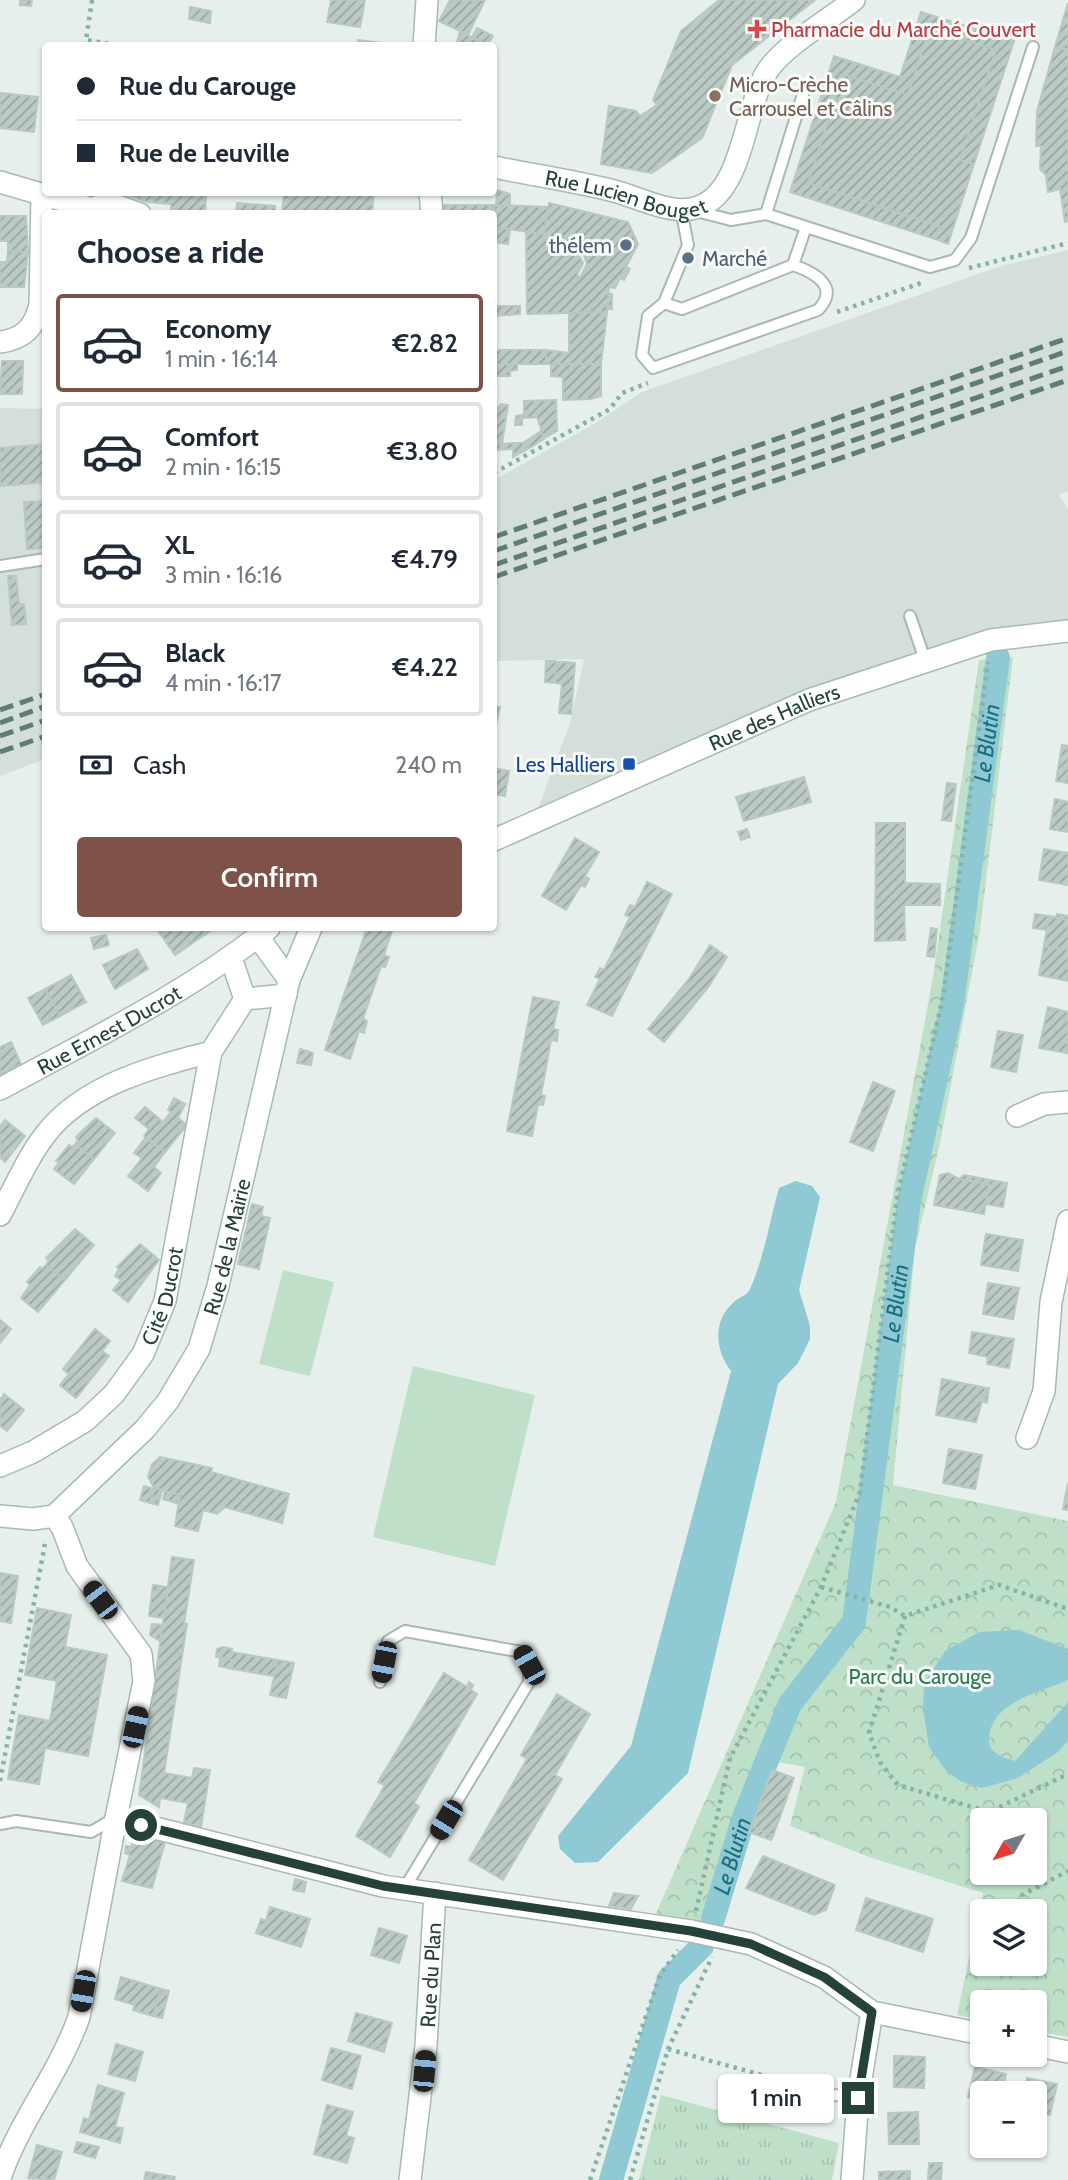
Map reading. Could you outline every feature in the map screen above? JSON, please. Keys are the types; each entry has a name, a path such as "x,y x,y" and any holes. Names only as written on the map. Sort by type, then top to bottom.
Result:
{"street":[{"path":"424,42 427,0"},
{"name":"Rue Lucien Bouget","path":"497,168 686,209 704,205 718,192 734,168 761,82 768,69 854,0"},
{"path":"0,182 42,195 40,304 37,318 30,330 14,340 0,342"},
{"path":"46,196 93,209 107,202 129,210"},
{"name":"Rue des Halliers","path":"497,838 809,700 991,640 1068,631"},
{"name":"Rue de la Mairie","path":"54,1516 145,1429 168,1401 199,1349 218,1286 287,988 310,931"},
{"path":"302,950 318,931"},
{"path":"223,963 245,999 287,988 263,932"},
{"name":"Rue Ernest Ducrot","path":"0,1089 153,1006 223,963 263,932"},
{"name":"Cité Ducrot","path":"0,1466 33,1452 85,1421 114,1394 143,1354 165,1301 211,1052 245,999"},
{"path":"0,1215 44,1135 75,1106 132,1076 211,1052"},
{"path":"1017,1116 1044,1104 1068,1102"},
{"path":"1027,1438 1044,1391 1051,1302 1068,1221"},
{"path":"0,1516 33,1519 54,1516 62,1527 77,1566 137,1647 144,1663 144,1681 79,2017 70,2041 8,2154 0,2178"},
{"path":"116,1818 338,1876 404,1889 691,1931 751,1944 824,1977 872,2012 970,2032"},
{"name":"Rue du Plan","path":"410,2180 422,2096 435,1893"},
{"path":"852,2180 858,2098 872,2012"},
{"path":"1047,2048 1068,2052"}],"lane":[{"path":"664,303 682,309 793,265 807,270 828,292 828,299 818,310 653,368 642,355 648,316 664,303 688,245 686,209 731,220 766,214 930,267 955,260 971,238 1033,47"},
{"path":"766,214 804,91"},
{"path":"793,265 806,227"},
{"path":"0,566 42,560"},
{"path":"910,616 925,660"},
{"path":"380,1682 388,1641 405,1631 522,1652 529,1665 529,1682 404,1889"},
{"path":"0,1824 16,1821 91,1832 116,1818"},
{"path":"833,2095 858,2098"}],"path":[{"path":"92,0 86,40 98,42"},
{"path":"590,2180 660,1975 691,1931 730,1758 821,1587 860,1492 897,1197 943,997 991,640"},
{"path":"0,1781 44,1548"},
{"path":"821,1587 875,1603 905,1616 999,1585 1068,1609"},
{"path":"905,1616 869,1732 880,1762 898,1785 989,1812 1068,1774"},
{"path":"1020,1899 1022,1895 1068,1871"},
{"path":"630,2180 668,2049 721,1937"},
{"path":"668,2049 833,2095"}],"shaded area":[{"path":"1068,250 1068,491 1059,495 1068,510 1068,625 939,646 800,691 537,811 570,723 584,659 497,661 497,478 599,421 642,392 1001,266"},
{"path":"0,408 42,409 42,760 0,776"}],"green space":[{"name":"Parc du Carouge","path":"1013,657 980,930 940,1143 915,1248 893,1485 1068,1521 1068,2037 1047,2033 1047,1990 970,1990 970,2018 957,2015 970,1954 970,1976 1047,1976 1047,1899 982,1899 983,1893 869,1857 790,1826 805,1767 773,1761 722,1928 654,1918 836,1502 933,977 979,660"},
{"path":"283,1270 334,1282 310,1376 259,1364"},
{"path":"413,1366 535,1395 495,1566 373,1537"},
{"path":"661,2095 839,2143 832,2180 639,2180"}],"water":[{"path":"796,1181 812,1186 820,1197 799,1290 810,1326 810,1339 798,1363 778,1384 688,1773 598,1862 575,1863 560,1849 558,1836 631,1746 731,1371 719,1345 719,1327 727,1310 750,1289 763,1252 779,1188"},
{"path":"1019,1630 1068,1649 1068,1680 1031,1694 1008,1707 992,1725 989,1743 993,1751 1015,1761 1068,1702 1068,1741 1058,1752 1018,1778 982,1788 962,1782 947,1772 929,1747 923,1708 924,1683 946,1650 980,1632"}],"building":[{"path":"20,0 32,0 31,6 20,5"},
{"path":"331,0 365,0 360,27 327,22"},
{"path":"450,0 485,0 468,35 439,21"},
{"path":"719,0 815,0 732,65 702,138 652,173 601,164 609,106 636,111 640,116 657,105 653,100 681,31"},
{"path":"1068,3 1068,50 1055,47"},
{"path":"190,7 211,11 210,23 189,19"},
{"path":"921,12 1014,41 974,164 960,160 996,50 929,29 908,95 843,74 808,183 939,226 935,239 790,192 834,56 900,77"},
{"path":"477,28 493,36 490,42 472,37"},
{"path":"929,29 996,50 960,160 974,164 948,244 935,239 939,226 808,183 843,74 908,95"},
{"path":"460,31 481,42 457,42"},
{"path":"1055,47 1068,50 1068,221 1065,222 1060,189 1048,192 1046,175 1040,169 1041,146 1036,146 1037,111"},
{"path":"0,93 38,97 34,132 0,128"},
{"path":"497,190 510,194 510,206 496,206"},
{"path":"130,196 206,196 205,210 171,210 171,204 147,202"},
{"path":"284,196 374,196 372,210 282,210"},
{"path":"237,203 275,206 275,210 236,210"},
{"path":"549,203 628,222 638,244 615,288 609,287 607,312 527,314 526,231 544,234","holes":["562,247 583,252 587,264 580,278 577,275 583,263 579,256 561,252"]},
{"path":"443,205 494,205 494,210 443,210"},
{"path":"494,205 548,207 544,234 497,227 497,210 494,210"},
{"path":"0,216 26,216 28,252 8,251 8,241 0,241"},
{"path":"497,228 510,229 508,244 497,242"},
{"path":"8,251 28,252 24,287 0,287 0,262 7,262"},
{"path":"626,267 630,269 624,280 620,278"},
{"path":"609,293 612,294 612,309 608,309"},
{"path":"497,306 520,306 520,314 497,316"},
{"path":"607,312 601,364 546,364 546,350 569,353 569,313"},
{"path":"546,350 546,364 497,364 497,351"},
{"path":"2,361 23,361 22,394 0,394"},
{"path":"497,364 517,364 517,370 510,371 510,376 497,376"},
{"path":"551,364 601,364 601,396 563,400 563,377 551,376"},
{"path":"556,400 557,431 544,438 537,417 524,418 524,401"},
{"path":"501,404 508,405 502,444 497,445 497,409"},
{"path":"522,415 522,425 515,425 516,416"},
{"path":"541,431 544,439 524,451 523,443"},
{"path":"513,443 513,449 497,450 497,445"},
{"path":"513,443 523,443 524,451 513,457"},
{"path":"42,444 42,482 0,486 0,448"},
{"path":"42,501 42,548 27,549 24,502"},
{"path":"8,576 16,576 19,604 24,604 26,624 12,625"},
{"path":"546,661 556,661 555,683 545,682"},
{"path":"556,661 575,663 571,714 559,713 562,684 555,683"},
{"path":"1062,745 1068,746 1068,783 1056,781"},
{"path":"497,769 509,771 505,796 497,795"},
{"path":"804,777 811,802 744,821 736,797"},
{"path":"947,783 956,784 951,821 942,820"},
{"path":"1055,799 1068,802 1068,832 1050,829"},
{"path":"876,823 905,823 905,883 940,884 940,905 904,905 905,940 875,941"},
{"path":"747,829 750,837 741,840 738,832"},
{"path":"575,838 599,852 585,876 589,879 585,887 581,885 566,910 542,896"},
{"path":"1044,849 1068,853 1068,885 1039,880"},
{"path":"647,882 672,894 612,1016 587,1005 600,979 595,977 600,968 604,970 630,917 625,915 630,905 635,907"},
{"path":"1035,914 1049,916 1047,930 1033,928"},
{"path":"1057,914 1068,916 1068,920 1056,918"},
{"path":"1049,916 1068,920 1068,950 1044,946"},
{"path":"931,928 937,929 934,957 927,956"},
{"path":"160,931 210,931 175,955"},
{"path":"366,931 392,931 384,955 389,957 385,967 381,966 363,1019 367,1021 364,1033 359,1031 350,1059 325,1050"},
{"path":"106,935 109,945 94,949 91,938"},
{"path":"710,945 727,957 709,986 664,1042 648,1029 689,979"},
{"path":"1044,946 1068,950 1068,981 1039,975"},
{"path":"137,949 148,969 115,989 103,965"},
{"path":"71,975 86,1002 60,1016 45,989"},
{"path":"45,989 60,1016 43,1025 28,998"},
{"path":"533,997 559,1002 553,1029 558,1030 557,1041 551,1040 541,1095 545,1096 543,1105 538,1104 532,1136 507,1131"},
{"path":"1048,1007 1068,1012 1067,1053 1039,1048"},
{"path":"998,1031 1023,1035 1016,1072 991,1067"},
{"path":"11,1042 21,1064 0,1075 0,1047"},
{"path":"300,1049 313,1053 311,1065 297,1063"},
{"path":"873,1082 895,1091 873,1151 850,1142"},
{"path":"174,1098 185,1104 178,1118 187,1125 165,1152 144,1136 149,1129 135,1118 145,1107 163,1122 171,1112 168,1110"},
{"path":"96,1118 115,1133 94,1159 75,1144 78,1140 76,1137"},
{"path":"5,1120 25,1136 5,1162 0,1157 0,1126"},
{"path":"146,1137 165,1152 154,1167 161,1173 148,1191 128,1176 142,1158 134,1153"},
{"path":"75,1144 94,1159 74,1184 54,1169 59,1163 56,1161 69,1145 72,1147"},
{"path":"948,1173 959,1179 989,1184 984,1214 934,1205 940,1175"},
{"path":"964,1175 1007,1183 1003,1207 986,1204 989,1184 959,1179"},
{"path":"252,1204 263,1207 261,1216 270,1218 259,1269 238,1264"},
{"path":"75,1229 94,1245 65,1280 46,1265 49,1261 46,1258"},
{"path":"986,1234 1023,1240 1018,1271 981,1265"},
{"path":"140,1244 159,1260 128,1302 113,1290 121,1280 115,1276 119,1269 117,1267"},
{"path":"46,1265 65,1280 38,1312 21,1298 30,1285 27,1282 40,1267 42,1269"},
{"path":"988,1283 1019,1288 1013,1319 983,1314"},
{"path":"0,1320 11,1329 0,1343"},
{"path":"95,1329 110,1341 102,1351 109,1356 76,1398 60,1385 69,1374 63,1369"},
{"path":"972,1332 1014,1339 1009,1368 987,1364 988,1357 969,1353"},
{"path":"942,1379 986,1388 976,1422 936,1415"},
{"path":"986,1388 989,1388 987,1403 984,1402"},
{"path":"4,1394 24,1410 7,1431 0,1426 0,1400"},
{"path":"949,1449 982,1455 975,1489 943,1483"},
{"path":"160,1457 212,1468 211,1472 289,1494 282,1523 225,1507 217,1514 203,1510 198,1531 175,1526 180,1495 154,1488 148,1477 152,1464"},
{"path":"1068,1483 1068,1510 1063,1509"},
{"path":"144,1486 154,1489 150,1503 140,1500"},
{"path":"154,1489 162,1490 158,1505 150,1503"},
{"path":"165,1491 180,1495 179,1504 163,1499"},
{"path":"172,1557 194,1560 164,1773 192,1778 194,1768 210,1770 201,1827 184,1822 188,1803 160,1798 159,1807 139,1795"},
{"path":"0,1573 18,1576 11,1623 0,1621"},
{"path":"153,1585 168,1587 164,1618 149,1616"},
{"path":"37,1608 71,1615 65,1647 107,1655 88,1756 45,1748 39,1784 8,1779 19,1715 50,1721 57,1681 25,1675"},
{"path":"152,1624 162,1625 160,1641 150,1635"},
{"path":"217,1649 232,1649 231,1652 278,1660 274,1676 232,1669 233,1660 216,1657"},
{"path":"220,1657 233,1660 232,1669 219,1666"},
{"path":"278,1660 294,1663 286,1698 270,1695"},
{"path":"444,1673 467,1687 469,1682 473,1685 471,1690 477,1694 414,1803 419,1807 390,1857 356,1836 385,1785 378,1782"},
{"path":"557,1694 590,1714 555,1775 562,1779 503,1880 469,1860 527,1759 521,1755"},
{"path":"772,1770 794,1778 773,1836 752,1826"},
{"path":"752,1826 773,1836 771,1840 749,1832"},
{"path":"135,1834 165,1842 152,1888 122,1881 130,1855 125,1853 126,1846 131,1847"},
{"path":"763,1856 835,1885 826,1910 814,1915 746,1888"},
{"path":"295,1879 306,1882 304,1892 293,1890"},
{"path":"614,1893 638,1896 631,1909 609,1906"},
{"path":"866,1898 933,1919 923,1952 856,1930"},
{"path":"270,1907 310,1919 301,1947 256,1933 261,1919 266,1921"},
{"path":"379,1928 407,1936 399,1963 371,1955"},
{"path":"121,1977 161,1989 153,2016 133,2010 135,2005 115,1999"},
{"path":"161,1989 169,1991 162,2018 153,2016"},
{"path":"356,2013 392,2023 385,2048 372,2044 371,2048 348,2041"},
{"path":"116,2044 143,2052 135,2081 108,2074"},
{"path":"372,2044 385,2048 384,2052 371,2048"},
{"path":"331,2048 361,2056 352,2089 322,2080"},
{"path":"894,2056 925,2057 924,2088 894,2087"},
{"path":"975,2067 1006,2074 1005,2081 972,2081"},
{"path":"1047,2082 1057,2084 1050,2115 1047,2114"},
{"path":"98,2085 124,2093 115,2127 123,2128 120,2143 80,2132 84,2118 89,2120"},
{"path":"327,2105 353,2112 346,2136 354,2138 347,2163 314,2154"},
{"path":"918,2112 919,2144 889,2144 888,2113"},
{"path":"77,2142 99,2147 95,2158 74,2152"},
{"path":"37,2145 62,2152 54,2180 28,2178"},
{"path":"929,2163 942,2163 941,2180 928,2180"},
{"path":"910,2171 910,2180 879,2180 879,2172"},
{"path":"146,2172 175,2177 174,2180 144,2180"}],"waterway":[{"name":"Le Blutin","path":"713,1919 744,1817 790,1704 854,1622 909,1201 952,1005 998,658"},
{"name":"Le Blutin","path":"611,2180 669,1979 702,1946"}],"railway":[{"path":"497,536 1068,338"},
{"path":"497,550 1068,351"},
{"path":"497,564 1068,366"},
{"path":"497,576 1068,380"},
{"path":"0,710 42,695"},
{"path":"0,723 42,707"},
{"path":"0,736 42,721"},
{"path":"0,752 42,737"}],"place":[{"name":"Pharmacie du Marché Couvert","path":"757,29"},
{"name":"Micro-Crèche Carrousel et Câlins","path":"715,96"},
{"name":"thélem","path":"626,245"},
{"name":"Marché","path":"688,258"},
{"name":"Les Halliers","path":"629,764"}],"route":[{"path":"141,1825 383,1886 691,1931 751,1944 824,1977 872,2012 858,2098"}]}
